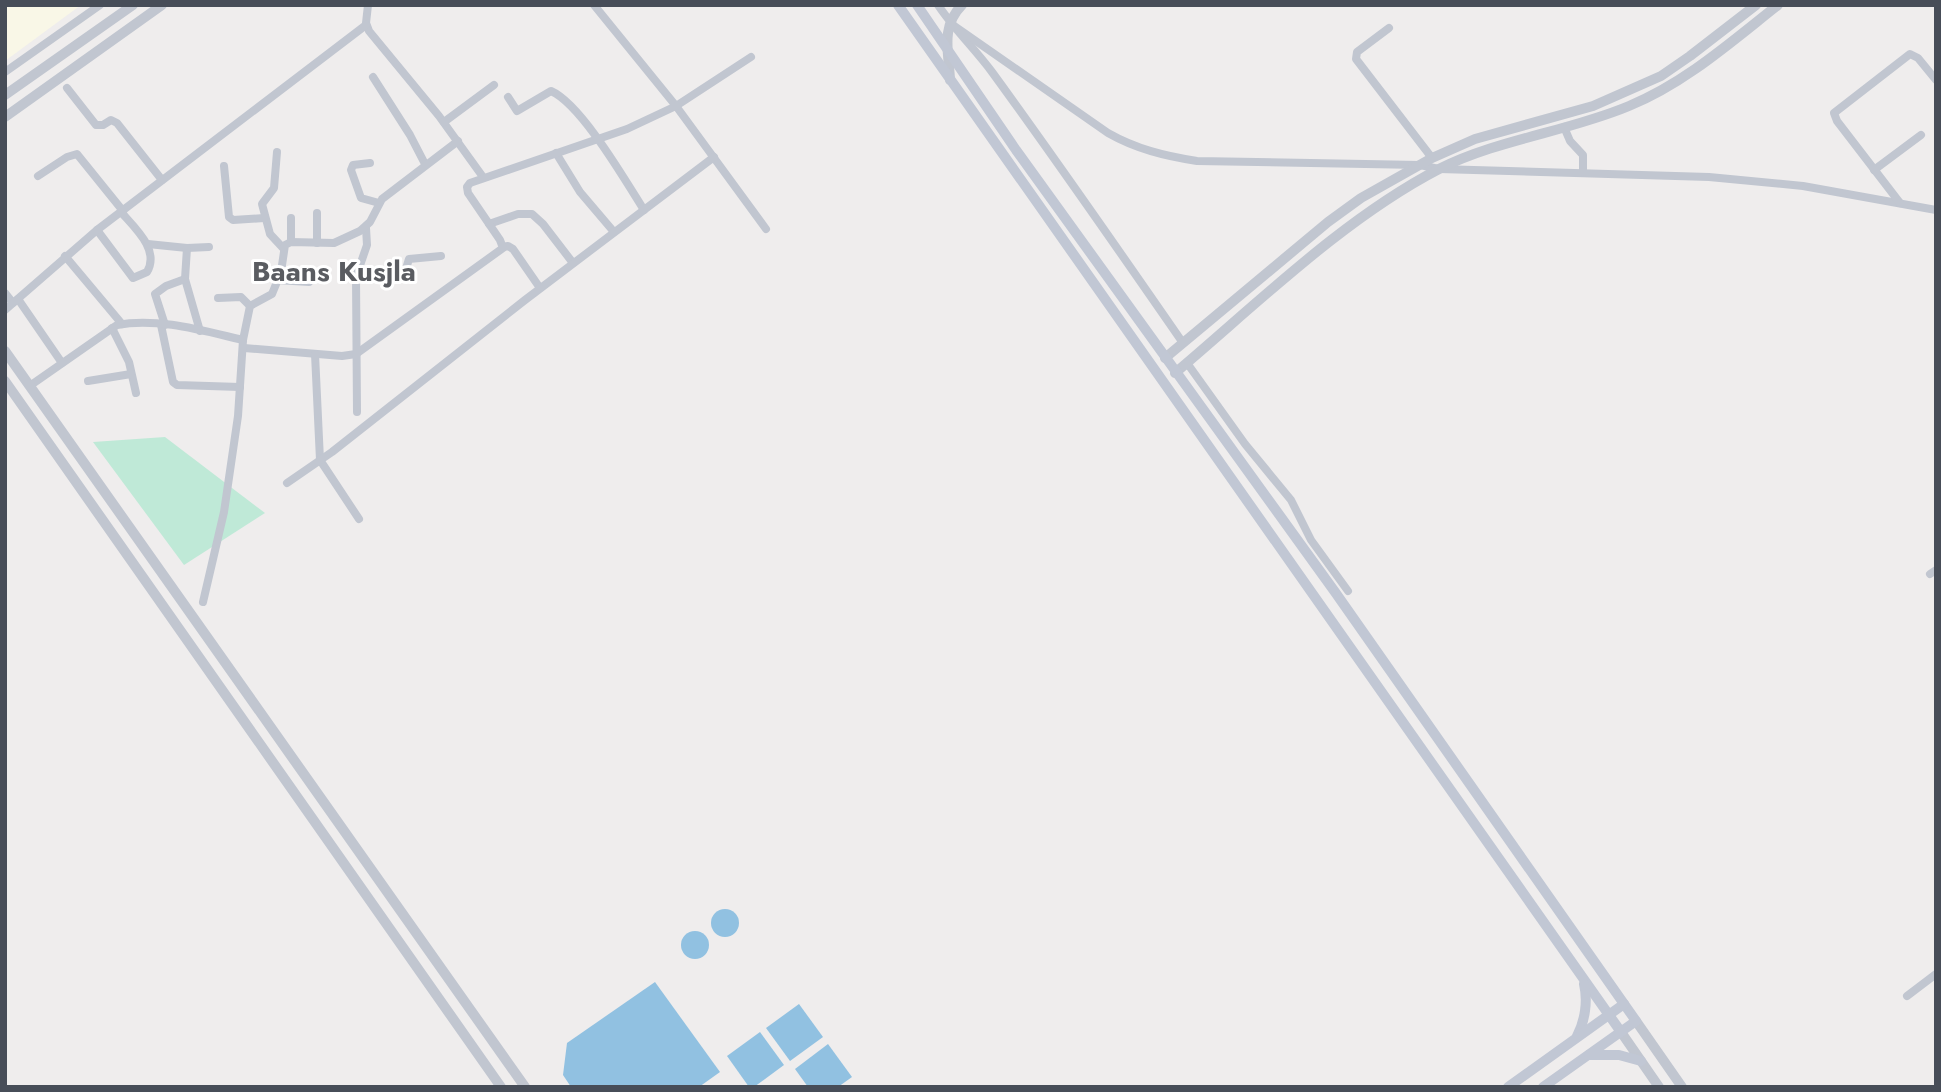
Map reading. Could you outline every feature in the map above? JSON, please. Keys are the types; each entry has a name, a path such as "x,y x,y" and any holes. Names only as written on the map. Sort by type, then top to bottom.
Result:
{"main road":[{"path":"898,5 1620,1032"},
{"path":"917,5 979,97 1335,592 1636,1021 1543,1087"},
{"path":"968,105 979,97"},
{"path":"1319,604 1335,592"},
{"path":"1576,1039 1582,1027 1587,995 1583,979"},
{"path":"1508,1087 1624,1004"},
{"path":"1588,1055 1619,1055 1641,1062"}],"street":[{"path":"5,72 100,5"},
{"path":"5,95 133,5"},
{"path":"5,117 162,5"},
{"path":"368,5 366,25 444,122 483,177"},
{"path":"938,5 1007,93 1183,343"},
{"path":"950,81 946,36 950,23 962,5"},
{"path":"1165,358 1345,209 1420,165 1475,139 1593,106 1661,76 1756,5"},
{"path":"1175,373 1351,224 1439,169 1496,147 1630,106 1664,90 1700,66 1778,5"},
{"path":"598,7 676,106 766,229"},
{"path":"950,23 1108,133 1127,144 1165,156 1197,161 1420,165 1439,169 1709,177 1803,186 1936,210"},
{"path":"5,310 97,230 366,25"},
{"path":"1389,28 1357,52 1356,59 1432,159"},
{"path":"1900,203 1837,121 1834,113 1910,54 1918,58 1936,80"},
{"path":"503,247 467,189 470,183 627,129 676,106 751,57"},
{"path":"373,77 425,164"},
{"path":"444,122 494,85"},
{"path":"67,88 96,125 103,125 111,120 117,123 162,180"},
{"path":"508,97 517,111 551,91 560,95 598,139 644,210"},
{"path":"1564,127 1570,141 1583,155 1583,172"},
{"path":"1874,170 1921,135"},
{"path":"357,412 356,277 367,245 366,228 379,203 425,164 458,141"},
{"path":"277,152 274,188 262,202 264,218 271,234 287,245 334,243 366,228"},
{"path":"556,153 580,192 614,232"},
{"path":"38,176 71,155 77,155 148,244 149,271 133,278 97,230"},
{"path":"286,483 320,460 713,157"},
{"path":"370,163 353,165 352,170 359,195 363,199 379,203"},
{"path":"224,166 229,217 233,220 264,218"},
{"path":"317,213 317,243"},
{"path":"489,224 518,214 532,214 573,263"},
{"path":"250,306 271,296 281,272 291,218"},
{"path":"148,244 209,247"},
{"path":"31,385 112,328 122,324 163,325 200,331 244,344 315,354 356,354 508,246 513,249 540,288"},
{"path":"187,248 185,279 200,331"},
{"path":"65,256 122,324"},
{"path":"356,277 405,272 410,258 441,256"},
{"path":"185,279 166,286 154,296 163,325 170,376 177,385 240,387"},
{"path":"277,280 309,282"},
{"path":"5,293 15,301 62,363"},
{"path":"218,298 241,297 250,306"},
{"path":"203,602 224,512 250,306"},
{"path":"112,328 129,362 136,393"},
{"path":"5,351 525,1087"},
{"path":"315,354 320,460 359,519"},
{"path":"1187,363 1245,444 1291,500 1311,540 1348,591"},
{"path":"88,381 131,374"},
{"path":"5,382 501,1087"},
{"path":"43,435 58,424"},
{"path":"1907,996 1936,974"},
{"path":"1636,1021 1682,1087"},
{"path":"1620,1032 1659,1087"}],"shaded area":[{"path":"5,5 81,5 5,61"}],"green space":[{"path":"165,437 265,513 184,565 93,442"}],"water":[{"path":"725,909 735,913 739,923 735,933 725,937 715,933 711,923 715,913"},
{"path":"695,931 705,935 709,945 705,955 695,959 685,955 681,945 685,935"},
{"path":"655,982 720,1072 699,1087 571,1087 563,1075 567,1043"},
{"path":"799,1004 823,1037 790,1061 766,1028"},
{"path":"760,1032 784,1065 754,1087 749,1087 727,1056"},
{"path":"828,1044 852,1077 838,1087 808,1087 795,1069"}],"district":[{"name":"Baans Kusjla","path":"334,271"}]}
